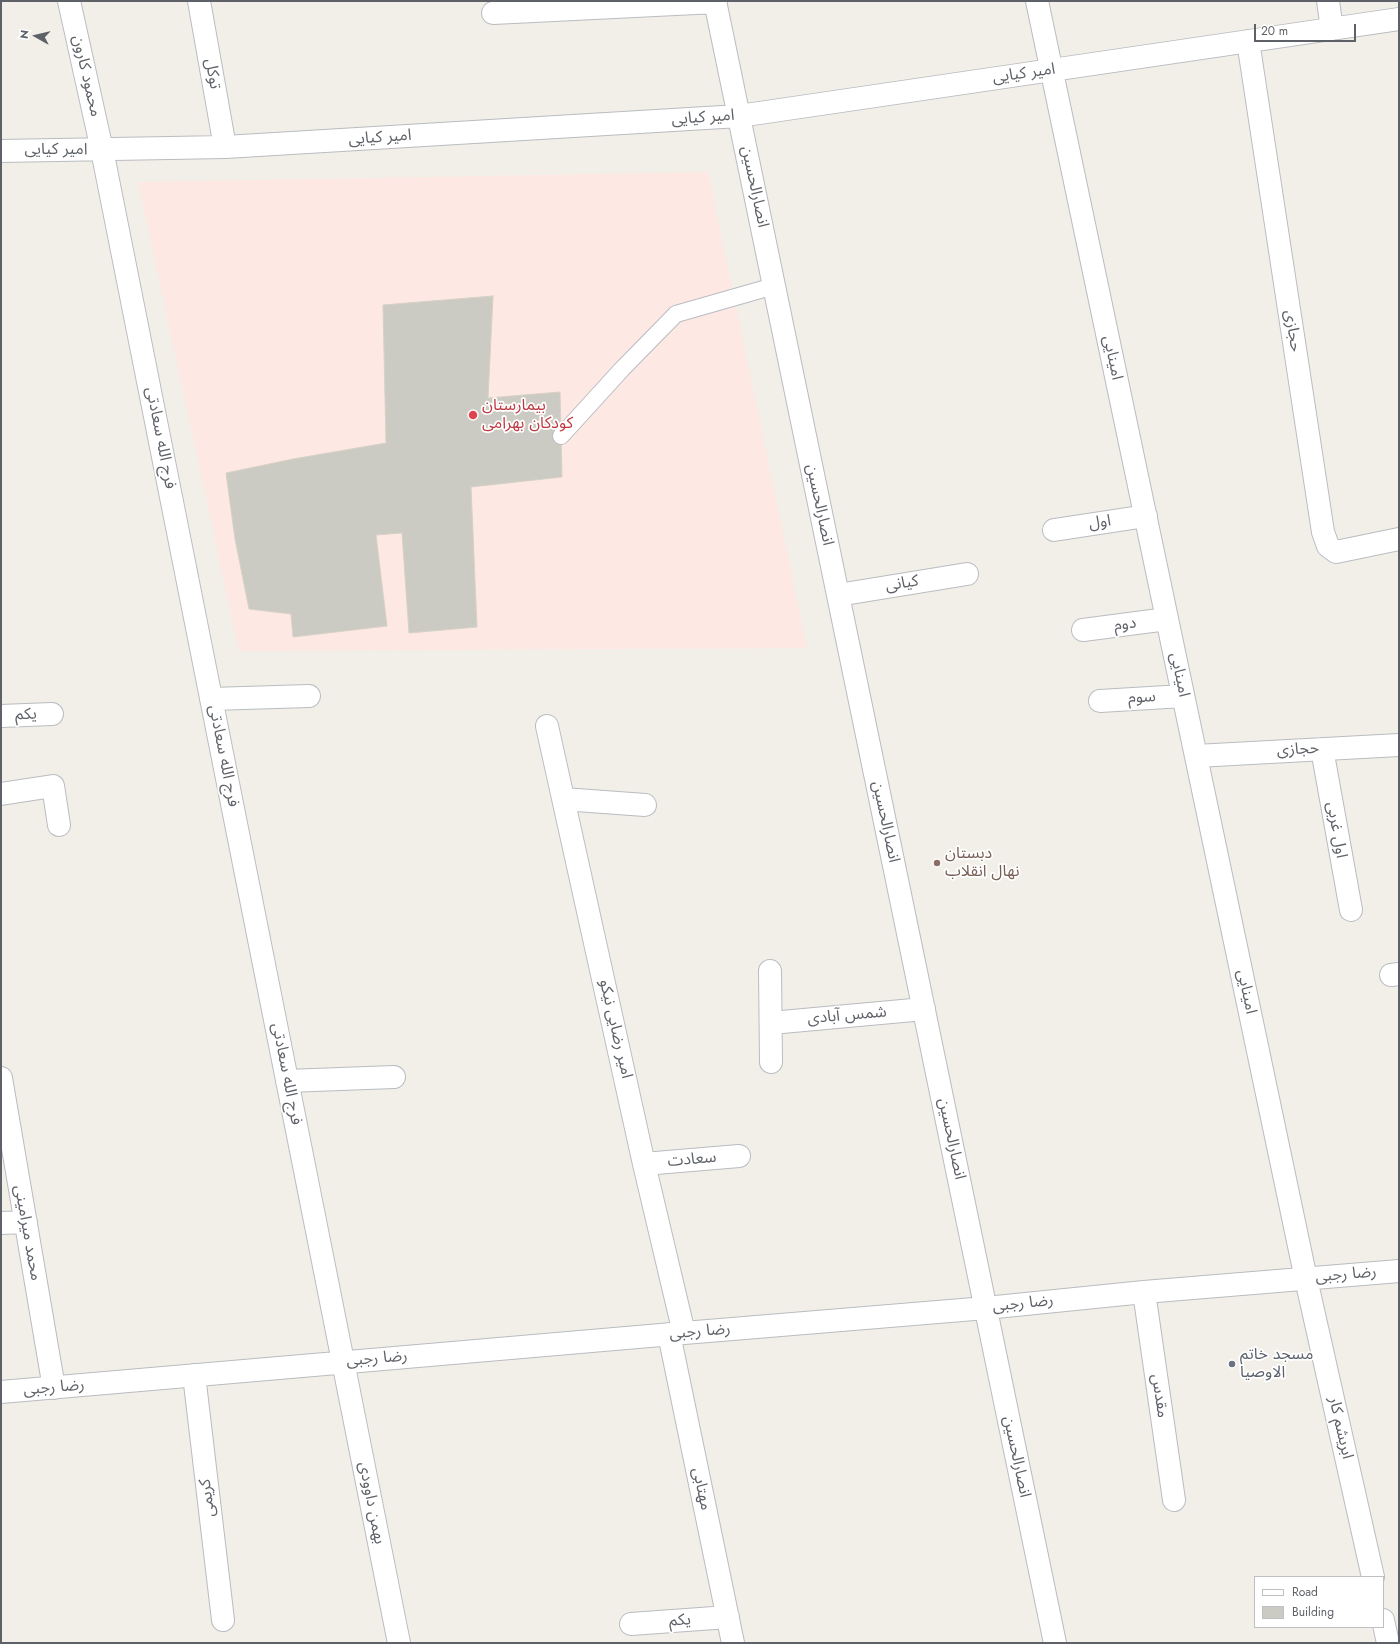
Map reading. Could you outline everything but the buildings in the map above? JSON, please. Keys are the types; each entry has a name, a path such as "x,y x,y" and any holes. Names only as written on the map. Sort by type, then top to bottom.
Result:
{"street":[{"name":"محمود کارون","path":"69,1 102,150"},
{"name":"توکل","path":"199,1 225,147"},
{"path":"493,13 715,1"},
{"name":"انصارالحسین","path":"715,1 1055,1643"},
{"name":"امینایی","path":"1037,1 1306,1279"},
{"path":"1328,1 1332,29"},
{"name":"امیر کیایی","path":"1,151 225,147 739,116 1399,19"},
{"name":"حجازی","path":"1248,41 1323,532 1328,546 1336,552 1399,539"},
{"name":"فرج الله سعادتی","path":"102,150 343,1362"},
{"name":"اول","path":"1054,530 1146,516"},
{"name":"کیانی","path":"838,595 967,574"},
{"name":"دوم","path":"1083,630 1167,619"},
{"path":"212,699 310,696"},
{"name":"سوم","path":"1100,701 1183,696"},
{"name":"یکم","path":"1,716 52,714"},
{"name":"امیر رضایی نیکو","path":"547,726 644,1164 677,1333"},
{"name":"حجازی","path":"1196,756 1399,745"},
{"name":"اول غربی","path":"1322,749 1351,910"},
{"path":"1,794 53,786 59,825"},
{"path":"563,799 645,805"},
{"path":"770,970 771,1062"},
{"name":"شمس آبادی","path":"771,1023 924,1009"},
{"path":"287,1081 394,1077"},
{"name":"محمد میرامینی","path":"1,1078 54,1388"},
{"name":"سعادت","path":"644,1164 739,1156"},
{"path":"1,1223 26,1222"},
{"name":"رضا رجبی","path":"1,1392 677,1333 986,1308 1144,1292 1399,1271"},
{"name":"ابریشم کار","path":"1306,1279 1373,1576"},
{"name":"مقدس","path":"1144,1292 1174,1500"},
{"name":"مهتابی","path":"677,1333 733,1643"},
{"name":"بهمن داوودی","path":"343,1362 398,1643"},
{"name":"کریمی","path":"194,1376 222,1620"},
{"name":"یکم","path":"632,1624 728,1618"},
{"path":"1384,1625 1388,1643"}],"lane":[{"path":"561,436 623,368 676,314 774,286"}],"shaded area":[{"name":"بیمارستان کودکان بهرامی","path":"708,172 807,648 239,651 138,182"}],"place":[{"name":"بیمارستان کودکان بهرامی","path":"473,415"},
{"name":"دبستان نهال انقلاب","path":"937,863"},
{"name":"مسجد خاتم الاوصیا","path":"1232,1364"}]}
